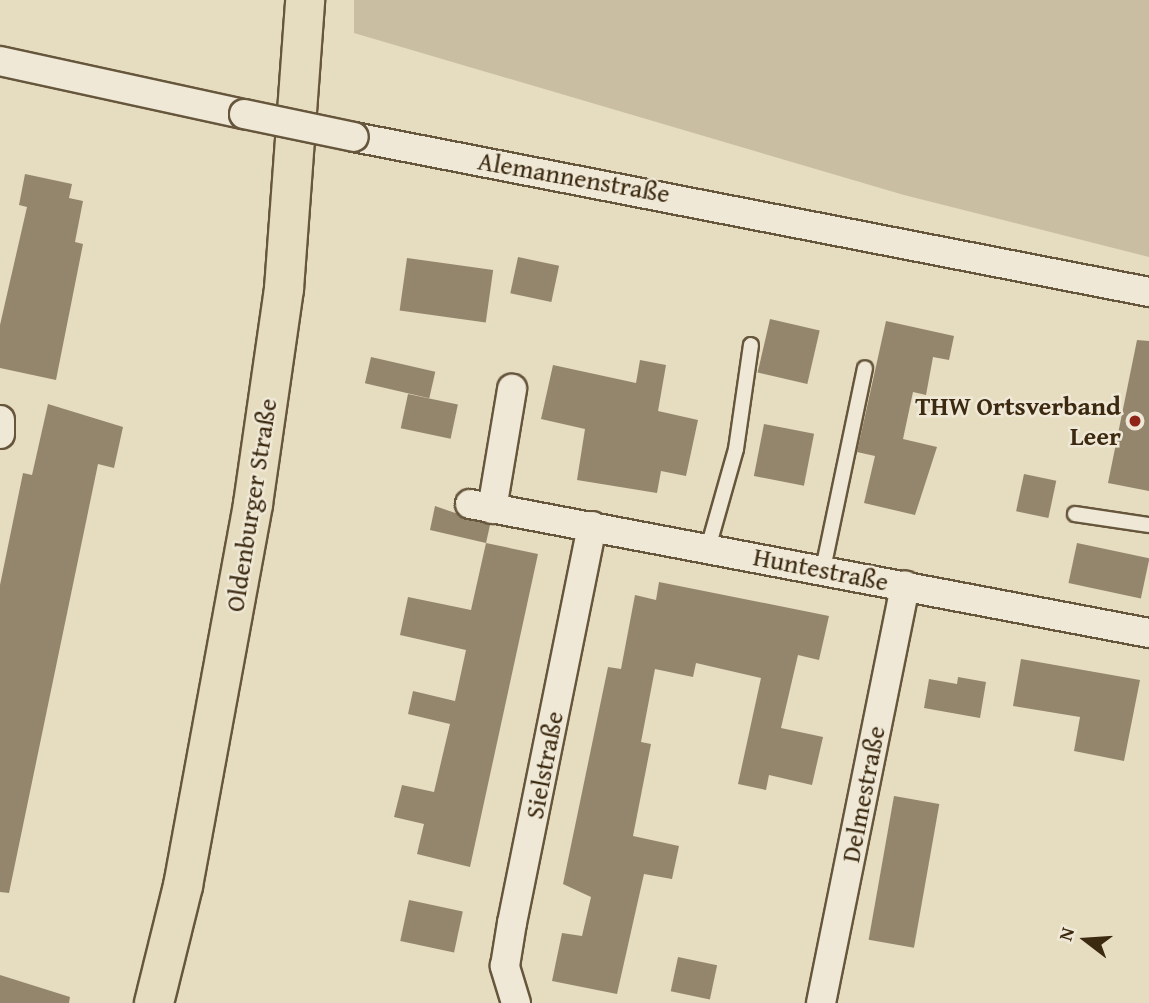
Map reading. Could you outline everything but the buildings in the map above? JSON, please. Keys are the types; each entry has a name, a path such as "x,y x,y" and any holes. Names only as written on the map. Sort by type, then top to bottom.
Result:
{"main road":[{"name":"Oldenburger Straße","path":"154,1003 183,886 253,503 284,289 305,0"}],"street":[{"name":"Alemannenstraße","path":"0,61 354,137 1149,292"},
{"name":"Huntestraße","path":"512,389 481,507 823,569 1149,633"},
{"path":"0,420 0,434"},
{"name":"Sielstraße","path":"516,1003 505,966 592,526"},
{"name":"Delmestraße","path":"821,1003 905,585"}],"lane":[{"path":"709,548 736,449 751,345"},
{"path":"823,569 865,368"},
{"path":"1075,514 1149,525"}],"shaded area":[{"path":"354,0 1149,0 1149,257 904,195 354,33"}],"place":[{"name":"THW Ortsverband Leer","path":"1135,421"}]}
